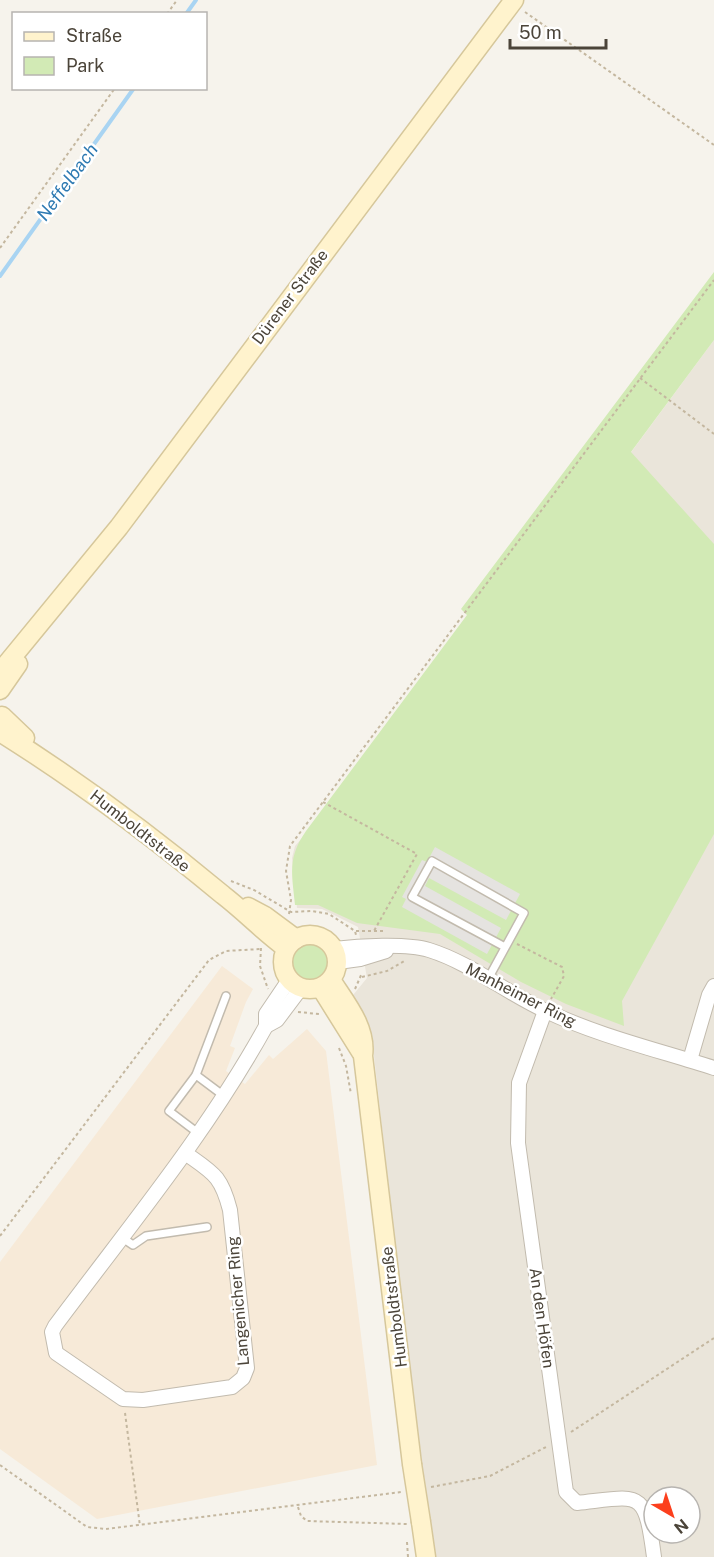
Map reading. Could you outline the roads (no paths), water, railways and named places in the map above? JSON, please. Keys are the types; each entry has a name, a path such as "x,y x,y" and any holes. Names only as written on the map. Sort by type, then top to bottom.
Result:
{"street":[{"name":"Dürener Straße","path":"0,690 67,594 512,1"},
{"name":"Dürener Straße","path":"0,672 67,594"},
{"name":"Humboldtstraße","path":"0,716 57,768 265,916 291,944"},
{"path":"304,935 321,937 336,955 326,984 295,984 283,965 291,944 304,935"},
{"name":"Manheimer Ring","path":"336,955 396,947 427,949 452,959 545,1011 584,1027 714,1068"},
{"path":"121,1237 185,1153 224,1096 266,1026 277,1020 282,1002 295,984"},
{"name":"Humboldtstraße","path":"326,984 330,1011 359,1025 365,1045 363,1056 412,1464 415,1523 426,1557"},
{"path":"690,1060 714,986"},
{"name":"An den Höfen","path":"545,1011 519,1083 518,1143 557,1441 566,1492 577,1503 628,1497 642,1505 649,1517 654,1557"},
{"name":"Langenicher Ring","path":"121,1237 52,1332 56,1353 123,1400 143,1400 232,1387 243,1378 247,1368 230,1210 224,1185 217,1176 185,1153"}],"lane":[{"path":"488,979 506,947 524,913 432,861 412,897 506,947"},
{"path":"198,1133 169,1111 196,1075 226,996"},
{"path":"196,1075 224,1096"},
{"path":"121,1237 133,1245 146,1236 207,1227"}],"waterway":[{"name":"Neffelbach","path":"187,12 196,0"},
{"name":"Neffelbach","path":"0,276 133,90"}]}
